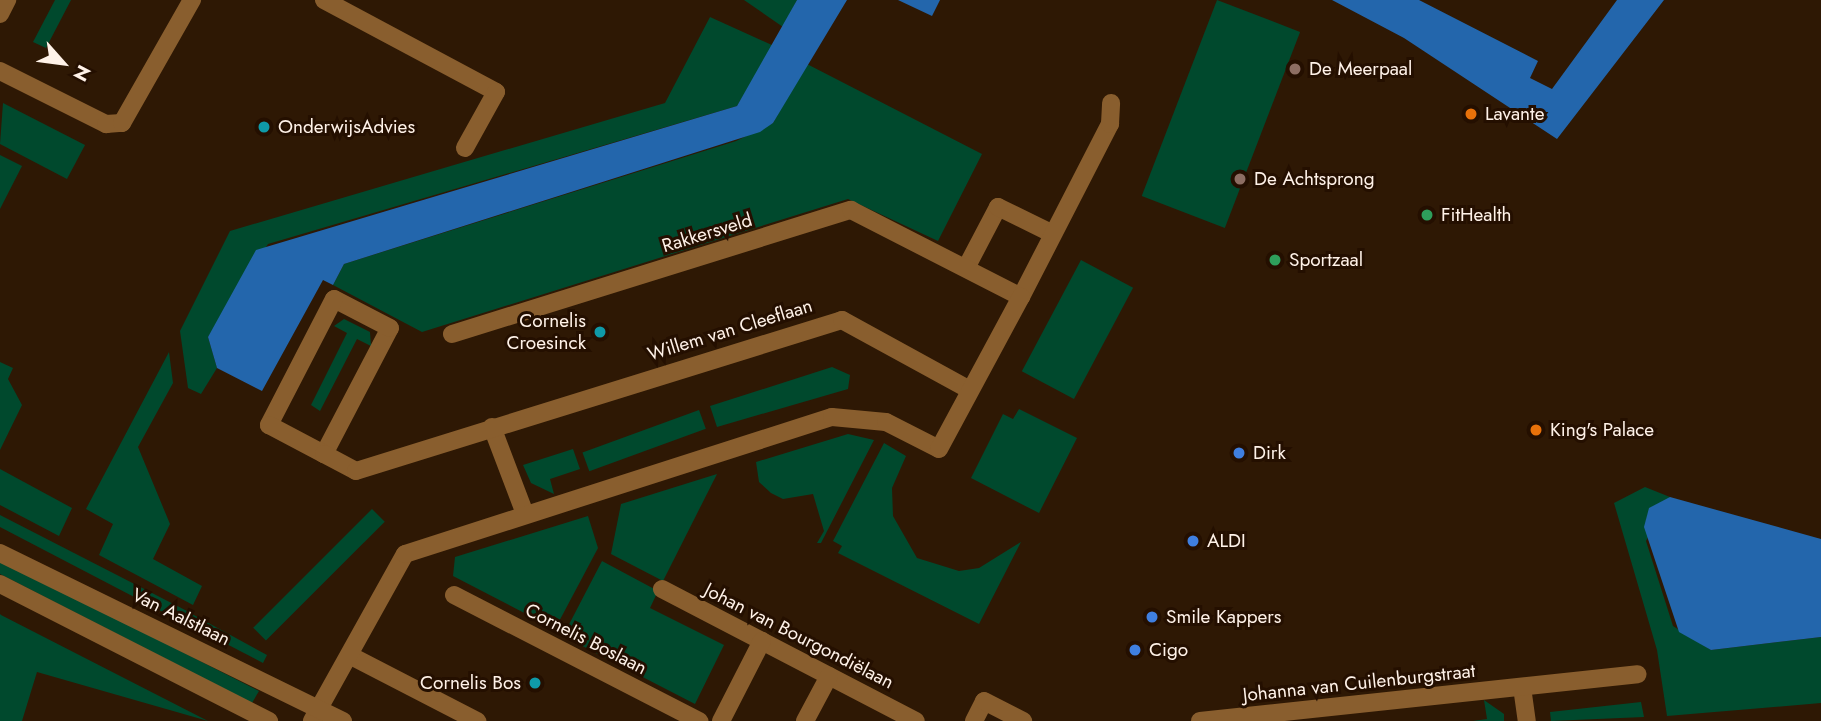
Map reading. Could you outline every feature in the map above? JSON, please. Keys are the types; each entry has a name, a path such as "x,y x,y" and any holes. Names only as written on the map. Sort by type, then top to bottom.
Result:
{"street":[{"path":"0,14 7,0"},
{"path":"0,71 106,124 122,123 192,0"},
{"path":"324,0 496,92 465,148"},
{"path":"316,715 353,657 405,554 832,417 886,422 939,449 1110,124 1111,103"},
{"path":"966,268 998,207 1053,233"},
{"name":"Rakkersveld","path":"452,334 851,210 1021,297"},
{"name":"Willem van Cleeflaan","path":"324,454 390,328 334,299 269,425 356,471 842,320 970,390"},
{"path":"492,427 525,514"},
{"name":"Van Aalstlaan","path":"0,553 316,715 343,721"},
{"path":"0,583 269,721"},
{"name":"Johan van Bourgondiëlaan","path":"662,589 916,721"},
{"name":"Cornelis Boslaan","path":"454,595 699,721"},
{"path":"721,721 762,641"},
{"path":"353,657 477,721"},
{"name":"Johanna van Cuilenburgstraat","path":"1200,721 1637,674"},
{"path":"805,721 829,676"},
{"path":"1522,687 1527,721"},
{"path":"974,721 984,701 1023,721"}],"green space":[{"path":"55,0 71,0 46,48 33,42"},
{"path":"744,0 797,0 783,27"},
{"path":"1217,0 1300,32 1225,228 1142,196"},
{"path":"710,17 774,46 737,106 268,244 208,337 217,368 201,394 188,388 180,331 230,231 665,103"},
{"path":"805,63 982,154 938,241 848,199 422,332 333,285 344,264 736,141 773,123"},
{"path":"3,103 85,145 67,179 0,144"},
{"path":"0,155 22,166 0,209"},
{"path":"1081,260 1133,288 1074,399 1022,371"},
{"path":"344,319 370,332 371,346 357,339 320,411 311,405 347,333 334,326"},
{"path":"169,352 173,383 138,447 170,524 153,559 202,586 193,605 99,555 113,524 86,509"},
{"path":"0,362 13,368 8,379 22,405 0,450"},
{"path":"832,367 850,375 848,389 717,427 710,406"},
{"path":"1019,409 1077,438 1039,513 971,478 1003,414 1013,419"},
{"path":"699,410 706,429 589,471 582,452"},
{"path":"848,434 874,440 821,543 817,543 824,531 813,494 783,499 771,493 759,482 756,462"},
{"path":"884,443 906,456 892,488 893,516 917,558 959,571 979,568 1021,542 979,624 838,553 842,546 833,541"},
{"path":"573,449 580,469 550,479 554,494 531,483 523,465"},
{"path":"0,469 72,508 59,536 0,505"},
{"path":"717,474 663,581 611,554 621,504"},
{"path":"1645,487 1670,497 1646,541 1673,626 1711,650 1821,637 1821,703 1667,716 1657,650 1614,503"},
{"path":"372,509 385,522 266,641 253,628"},
{"path":"0,515 189,612 184,623 0,527"},
{"path":"588,516 598,548 555,629 453,576 455,557"},
{"path":"602,561 658,591 650,608 724,645 695,704 563,636"},
{"path":"0,562 37,578 259,691 252,703 0,574"},
{"path":"0,614 208,721 37,672 22,721 0,721"},
{"path":"192,614 267,655 263,663 188,624"},
{"path":"1484,700 1504,714 1504,721 1473,721 1487,719"},
{"path":"1641,702 1644,717 1551,721 1550,712"}],"water":[{"path":"797,0 847,0 773,123 760,132 344,264 333,285 323,280 262,391 217,368 208,337 256,250 737,106"},
{"path":"898,0 940,0 932,16"},
{"path":"1332,0 1419,0 1538,61 1530,78 1552,89 1617,0 1664,0 1557,139 1404,38"},
{"path":"1670,497 1821,539 1821,637 1711,650 1679,632 1644,527 1649,508"}],"place":[{"name":"De Meerpaal","path":"1295,69"},
{"name":"Lavante","path":"1471,114"},
{"name":"OnderwijsAdvies","path":"264,127"},
{"name":"De Achtsprong","path":"1240,179"},
{"name":"FitHealth","path":"1427,215"},
{"name":"Sportzaal","path":"1275,260"},
{"name":"Cornelis Croesinck","path":"600,332"},
{"name":"King's Palace","path":"1536,430"},
{"name":"Dirk","path":"1239,453"},
{"name":"ALDI","path":"1193,541"},
{"name":"Smile Kappers","path":"1152,617"},
{"name":"Cigo","path":"1135,650"},
{"name":"Cornelis Bos","path":"535,683"}]}
